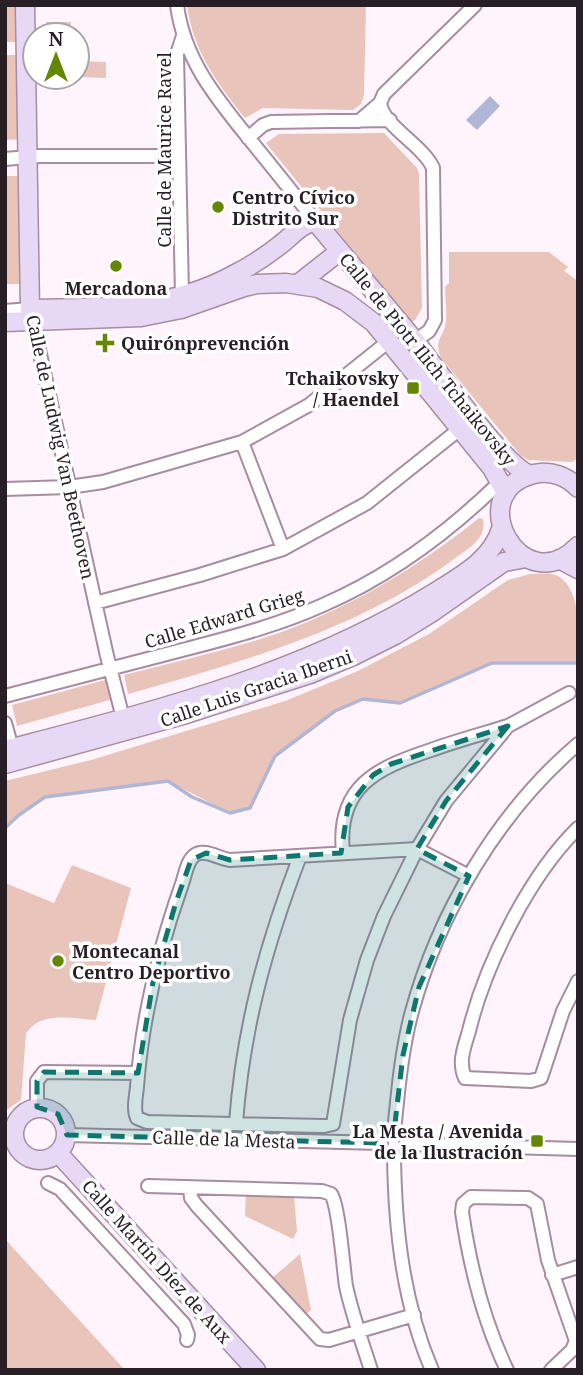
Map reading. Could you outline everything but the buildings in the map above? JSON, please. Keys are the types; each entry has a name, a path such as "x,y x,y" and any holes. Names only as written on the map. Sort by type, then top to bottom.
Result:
{"street":[{"name":"Calle de Ludwig Van Beethoven","path":"25,5 31,315 123,718"},
{"name":"Calle de Maurice Ravel","path":"177,5 183,36 177,54 183,295"},
{"path":"359,121 380,103 384,94 475,5"},
{"name":"Calle de Piotr Ilich Tchaikovsky","path":"183,36 189,54 207,85 248,138 507,458 519,470 530,474"},
{"path":"380,103 382,111 426,156 433,168 435,320 429,331 415,341"},
{"path":"248,138 263,125 271,122 390,120"},
{"path":"5,159 40,156 179,156"},
{"path":"5,322 31,315 132,306 183,295 226,280 282,244 302,226 315,221"},
{"path":"282,244 278,265 292,284"},
{"path":"5,311 31,315 141,317 181,309 244,287 292,284 340,251"},
{"name":"Calle de Piotr Ilich Tchaikovsky","path":"292,284 318,288 345,301 367,316 461,428 503,487"},
{"path":"5,489 69,487 103,482 242,442 309,405 389,341"},
{"path":"95,603 201,575 283,549 367,503 461,428"},
{"path":"242,442 283,549"},
{"path":"574,480 553,473 530,474 503,487 501,530 513,549 526,558 546,562 559,559 578,546"},
{"name":"Calle Edward Grieg","path":"5,696 242,634 286,621 325,605 416,553 483,498 503,487"},
{"name":"Calle Luis Gracia Iberni","path":"7,754 264,676 323,653 395,617 449,584 482,560 497,543 501,530"},
{"name":"Calle Luis Gracia Iberni","path":"7,754 183,715 310,674 395,635 504,562 526,558"},
{"path":"559,559 578,569"},
{"path":"342,853 342,831 348,807 359,789 373,775 399,761 508,726 569,693"},
{"path":"5,723 7,754"},
{"path":"469,876 417,849 230,860 204,853 193,856 176,902 153,982 138,1073 135,1115 141,1121 324,1126 333,1124 343,1051 357,990 383,916 417,849 446,801 508,726"},
{"path":"394,1132 403,1055 419,987 433,949 469,876 512,815 578,744"},
{"path":"578,828 536,881 511,923 487,973 472,1017 460,1066 465,1078 531,1082 541,1078 563,1011 578,981"},
{"path":"236,1124 241,1064 253,998 274,926 300,856"},
{"path":"37,1107 37,1081 44,1072 138,1073"},
{"path":"37,1107 48,1108 58,1114 64,1121 67,1135 65,1145 58,1153 45,1160 34,1160 24,1154 10,1133 22,1115 37,1107"},
{"path":"394,1132 403,1137 405,1144 402,1152 394,1156 386,1153 381,1143 386,1135 394,1132"},
{"name":"Calle de la Mesta","path":"67,1135 381,1143"},
{"path":"405,1144 578,1149"},
{"name":"Calle Martín Díez de Aux","path":"58,1153 256,1370"},
{"path":"394,1156 399,1244 414,1315 432,1370"},
{"path":"48,1183 60,1189 184,1324 187,1340"},
{"path":"148,1186 322,1191 331,1194 335,1203 345,1278 371,1370"},
{"path":"190,1188 193,1201 317,1337 327,1340 414,1315"},
{"path":"507,1370 489,1329 479,1296 463,1219 462,1208 465,1201 475,1196 528,1198 536,1201 552,1275 576,1341 572,1350 551,1370"},
{"path":"552,1275 578,1267"},
{"path":"162,1300 179,1285"}],"highlighted area":[{"path":"508,726 446,801 417,849 469,876 419,987 403,1055 394,1132 384,1132 381,1143 67,1135 58,1114 37,1107 37,1081 44,1072 138,1073 153,982 176,902 191,860 206,853 230,860 341,853 348,807 373,775 391,764"}],"shaded area":[{"path":"5,5 22,5 21,42 5,42"},
{"path":"187,5 366,5 364,95 361,104 353,110 263,108 245,118 208,66 195,37"},
{"path":"5,55 21,55 24,139 5,140"},
{"path":"91,61 106,62 106,78 91,77"},
{"path":"384,133 417,168 419,174 422,308 411,322 266,143 279,134"},
{"path":"5,176 25,176 26,284 5,284"},
{"path":"449,252 549,252 568,267 564,271 578,281 578,458 572,462 528,460 521,456 441,358 438,347 446,321 445,287 449,283"},
{"path":"479,518 483,519 482,532 470,547 417,584 378,606 255,656 128,694 124,675 264,638 322,616 404,572"},
{"path":"530,574 558,576 572,592 577,615 578,663 492,663 400,703 363,699 335,711 275,756 250,808 230,813 168,781 45,797 5,828 5,781 91,760 285,701 358,671 429,634 508,580"},
{"path":"109,679 113,699 17,726 12,705"},
{"name":"Montecanal Centro Deportivo","path":"72,865 131,888 96,1020 57,1018 32,1026 26,1034 21,1100 5,1111 5,883 54,903"},
{"path":"246,1194 294,1196 297,1231 293,1239 245,1216"},
{"path":"5,1239 125,1370 5,1370"},
{"path":"300,1254 311,1310 304,1316 271,1279"}],"water":[{"path":"490,96 500,106 477,130 466,120"}],"waterway":[{"path":"5,828 45,797 168,781 192,797 230,813 250,808 275,756 335,711 363,699 400,703 492,663 578,663"}],"place":[{"name":"Centro Cívico Distrito Sur","path":"218,207"},
{"name":"Mercadona","path":"116,266"},
{"name":"Quirónprevención","path":"105,343"},
{"name":"Tchaikovsky / Haendel","path":"413,388"},
{"name":"Montecanal Centro Deportivo","path":"58,961"},
{"name":"La Mesta / Avenida de la Ilustración","path":"537,1141"}]}
